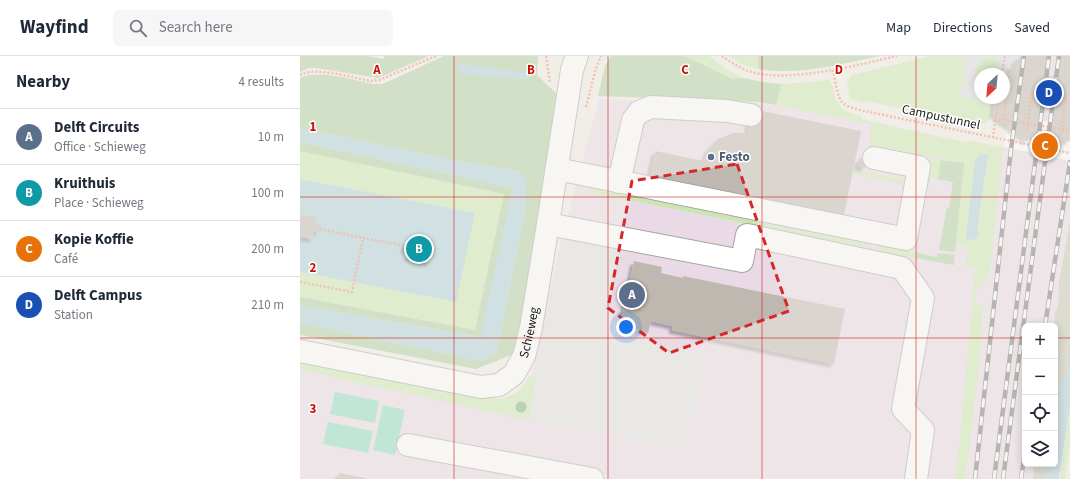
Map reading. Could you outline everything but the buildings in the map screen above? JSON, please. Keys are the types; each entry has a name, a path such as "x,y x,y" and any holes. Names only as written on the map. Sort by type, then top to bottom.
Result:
{"street":[{"name":"Schieweg","path":"300,351 481,387 499,385 514,374 524,356 531,328 557,169 572,61"},
{"path":"619,182 633,120 639,112 645,108 658,106 727,111 751,115"},
{"path":"557,169 906,240 919,167 874,158"},
{"path":"548,224 742,261 747,235 902,268 923,298 903,409 923,430 916,479"},
{"path":"408,445 592,479"}],"path":[{"path":"300,75 311,71 320,71 371,81 379,80 436,56"},
{"path":"722,56 749,71 762,74 787,75 833,70 897,56"},
{"path":"1003,68 1005,56"},
{"name":"Campustunnel","path":"833,70 840,98 843,104 850,107 1070,153"},
{"path":"1027,130 1032,90"},
{"path":"1061,135 1066,96"},
{"path":"993,138 997,104"},
{"path":"1004,120 1006,104"},
{"path":"996,119 1070,130"},
{"path":"320,229 405,246"},
{"path":"300,282 352,292 363,238"}],"highlighted area":[{"path":"737,164 789,311 669,353 608,308 632,181"}],"shaded area":[{"path":"966,56 985,56 985,59 979,59 979,64 976,64 974,68 974,100 960,96 962,86 966,87 965,84 967,84 968,81 963,79"},
{"path":"987,56 1016,56 1010,101 1010,68 997,68 998,66 996,66 998,60 994,59 994,57"},
{"path":"1016,56 1070,56 1070,221 1059,288 1058,307 1055,312 1054,323 1022,323 1022,467 1034,467 1033,479 300,479 300,360 525,403 560,245 599,99 760,103 862,119 969,143 987,250 999,146 1004,147"},
{"path":"1070,221 1070,370 1059,383 1058,390 1058,323 1054,323 1055,312 1058,307 1059,283"},
{"path":"563,237 618,248 602,334 705,353 687,449 529,420"},
{"path":"1034,467 1047,467 1045,479 1033,479"}],"green space":[{"path":"300,56 368,56 383,59 385,56 429,56 378,78 316,68 308,68 300,72"},
{"path":"444,56 538,56 537,75 560,97 553,148 514,354 476,369 300,335 300,323 482,361 497,351 525,210 526,180 518,171 457,161 300,128 300,78 326,75 373,84 383,84"},
{"path":"611,56 685,56 732,79 744,78 781,84 776,105 757,102 598,96 605,66"},
{"path":"685,56 709,56 729,71 744,78 732,79"},
{"path":"728,56 759,56 758,69 741,64"},
{"path":"759,56 880,56 819,68 773,71 758,69"},
{"path":"930,56 966,56 963,79 968,81 966,84 965,97 974,99 974,104 993,104 992,112 985,123 975,124 867,101 866,103 851,99 849,95 847,82 852,75"},
{"path":"985,56 995,57 998,60 996,66 998,66 998,68 976,68 976,63 979,64 979,59 984,59"},
{"path":"829,79 839,105 849,113 862,116 862,120 968,143 969,140 1003,148 990,272 982,287 977,287 975,305 983,306 978,378 965,479 955,479 975,274 977,269 965,265 968,247 956,244 964,163 890,148 870,146 871,124 776,105 781,84 813,82","holes":["981,154 988,155 977,229"]},
{"path":"300,142 513,188 481,337 300,306 300,297 475,330 504,194 300,151"},
{"path":"300,151 504,194 475,330 300,297 300,272 455,302 475,213 300,179"},
{"path":"930,158 941,160 938,179 931,177 928,189 922,187 925,184"},
{"path":"941,160 964,163 955,252 939,250 947,208 949,208 953,182 938,179"},
{"path":"853,170 910,181 909,185 852,174"},
{"path":"590,188 869,244 869,248 589,192"},
{"path":"879,245 917,253 916,258 878,250"},
{"path":"917,253 937,257 938,253 955,255 954,265 916,258"},
{"path":"300,360 498,399 516,392 523,386 529,376 536,378 529,420 300,370"},
{"path":"335,392 379,401 375,423 330,414"},
{"path":"383,405 405,410 395,455 373,450"},
{"path":"1070,407 1070,450 1065,479 1060,479"},
{"path":"328,422 373,431 368,453 323,444"}],"water":[{"path":"461,64 529,73 528,79 514,79 459,73 458,68"},
{"path":"300,128 457,161 518,171 527,180 525,210 497,351 482,361 300,323 300,306 480,337 513,188 300,142"},
{"path":"981,154 988,155 977,229 979,235 974,240 966,239 975,161"},
{"path":"300,179 475,213 456,302 300,272 300,237 313,239 314,232 319,233 320,225 316,224 317,217 300,214","holes":["413,236 435,241 430,263 408,258 409,251 404,251 406,242 411,243"]},
{"path":"1070,370 1070,407 1059,479 1045,479 1047,467 1058,467 1059,383"}],"pier":[{"path":"1008,116 1070,125 1070,161 1004,147"}],"railway":[{"path":"975,479 1011,149 1024,56"},
{"path":"994,479 1049,56"},
{"path":"1003,479 1059,56"},
{"path":"1045,323 1070,162"},
{"path":"1021,479 1023,467"}],"place":[{"name":"Delft Campus","path":"1049,93"},
{"name":"Kopie Koffie","path":"1045,146"},
{"name":"Festo","path":"711,157"},
{"name":"Kruithuis","path":"419,249"},
{"name":"Delft Circuits","path":"632,295"}]}
